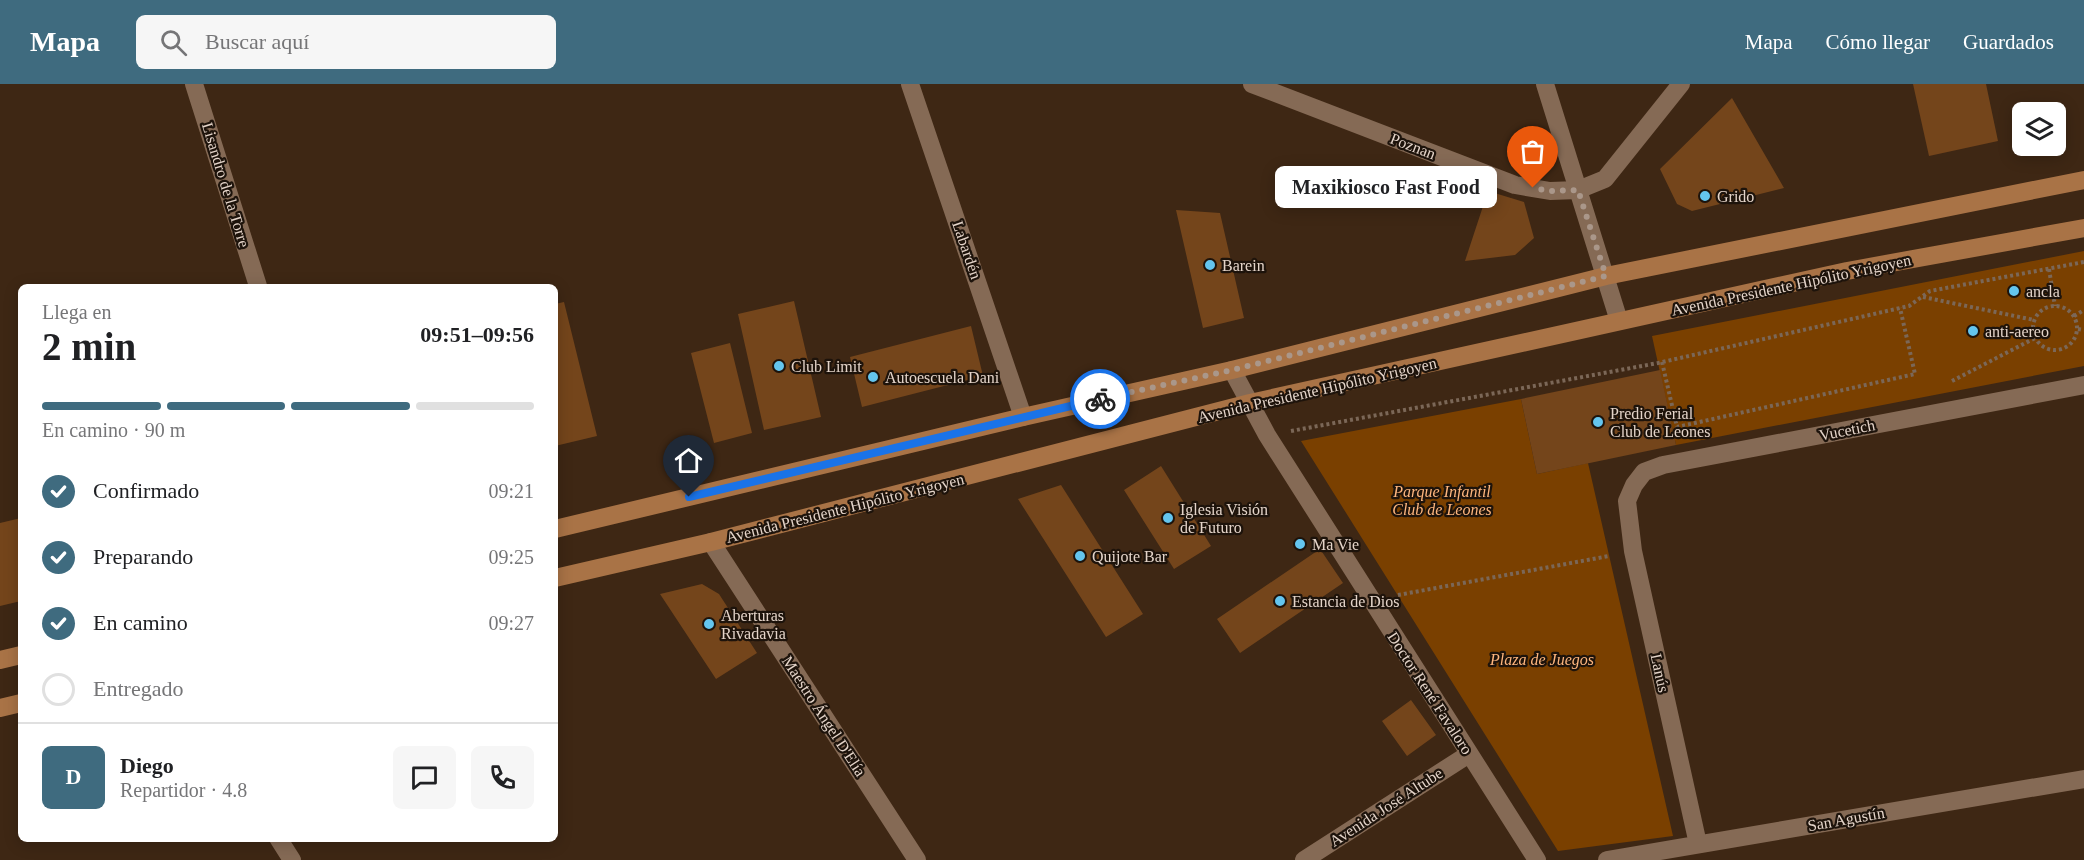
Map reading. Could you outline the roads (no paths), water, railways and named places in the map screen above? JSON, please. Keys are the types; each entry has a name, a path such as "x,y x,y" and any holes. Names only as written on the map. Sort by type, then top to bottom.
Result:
{"main road":[{"path":"558,528 1023,417 1232,370 1606,276 2084,180"},
{"name":"Avenida Presidente Hipólito Yrigoyen","path":"558,577 711,542 1250,403 1847,271 2084,228"},
{"path":"0,660 18,656"},
{"path":"0,708 18,704"}],"street":[{"name":"Lisandro de la Torre","path":"195,84 257,284"},
{"name":"Labardén","path":"910,84 1023,417"},
{"name":"Poznan","path":"1252,84 1515,184 1550,191 1578,190"},
{"path":"1545,84 1619,321"},
{"path":"1578,190 1605,179 1681,84"},
{"name":"Doctor René Favaloro","path":"1232,370 1267,435 1537,860"},
{"name":"Vucetich","path":"1627,501 1634,485 1644,472 1663,465 2084,385"},
{"name":"Lanús","path":"1627,501 1633,551 1698,844"},
{"name":"Maestro Ángel D'Elía","path":"711,542 917,860"},
{"name":"Avenida José Altube","path":"1304,860 1469,754"},
{"name":"San Agustín","path":"1607,860 2084,779"},
{"path":"281,842 292,860"}],"place":[{"name":"Maxikiosco Fast Food","path":"1533,188"},
{"name":"Grido","path":"1705,196"},
{"name":"Barein","path":"1210,265"},
{"name":"ancla","path":"2014,291"},
{"name":"anti-aereo","path":"1973,331"},
{"name":"Club Limit","path":"779,366"},
{"name":"Autoescuela Dani","path":"873,377"},
{"name":"Predio Ferial Club de Leones","path":"1598,422"},
{"name":"Iglesia Visión de Futuro","path":"1168,518"},
{"name":"Ma Vie","path":"1300,544"},
{"name":"Quijote Bar","path":"1080,556"},
{"name":"Estancia de Dios","path":"1280,601"},
{"name":"Aberturas Rivadavia","path":"709,624"}],"park label":[{"name":"Parque Infantil Club de Leones","path":"1442,500"},
{"name":"Plaza de Juegos","path":"1542,659"}]}
